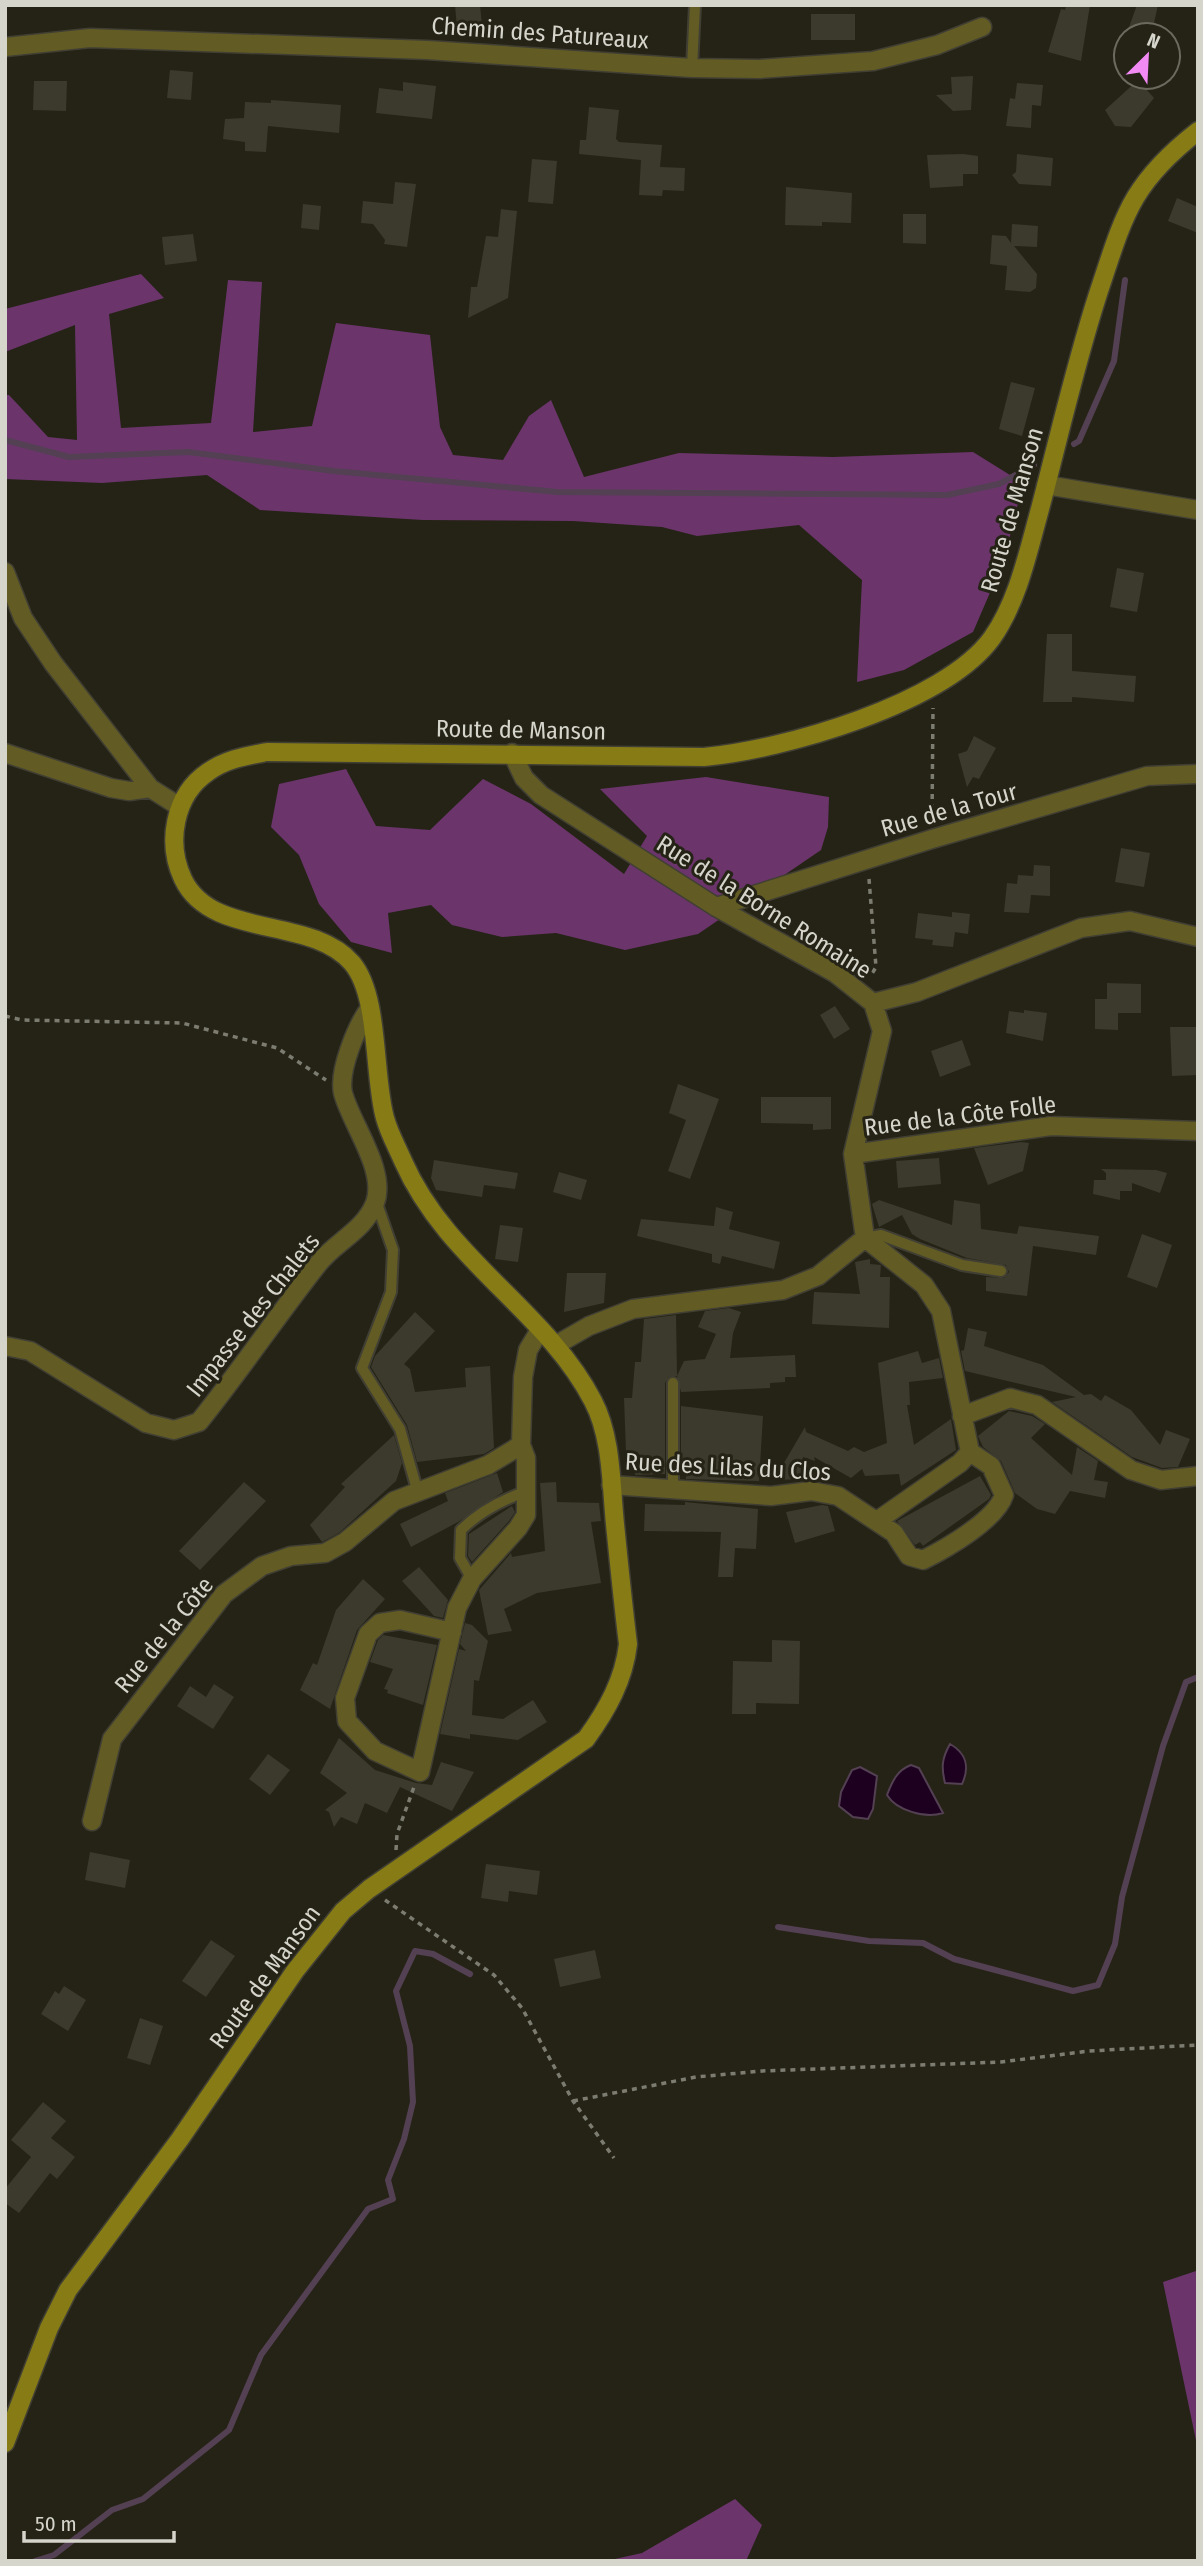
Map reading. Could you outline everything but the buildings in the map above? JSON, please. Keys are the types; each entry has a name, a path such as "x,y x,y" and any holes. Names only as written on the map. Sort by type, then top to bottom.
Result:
{"street":[{"name":"Chemin des Patureaux","path":"5,47 90,38 427,50 692,68 760,69 873,61 937,45 982,27"},
{"name":"Route de Manson","path":"5,2443 49,2328 68,2290 180,2139 295,1971 344,1911 369,1889 579,1745 606,1709 622,1674 628,1644 607,1448 593,1401 556,1345 451,1239 423,1202 385,1118 370,1008 358,970 342,951 293,932 240,922 202,901 184,881 174,847 174,828 180,807 193,784 208,771 232,759 267,752 704,757 745,754 866,716 933,685 958,668 991,639 1007,611 1029,548 1087,330 1128,209 1152,171 1198,131"},
{"path":"1046,485 1198,510"},
{"path":"5,572 23,618 53,663 150,788 180,807"},
{"path":"5,753 111,788 129,792 150,788"},
{"name":"Rue de la Borne Romaine","path":"512,753 524,778 541,795 716,907 835,973 866,998 882,1031 853,1154 865,1238"},
{"name":"Rue de la Tour","path":"716,907 932,839 1147,776 1198,774"},
{"path":"866,998 917,992 1081,928 1130,922 1198,937"},
{"path":"370,1008 359,1022 343,1077 343,1093 377,1179 376,1201"},
{"name":"Rue de la Côte Folle","path":"853,1154 1051,1126 1198,1131"},
{"name":"Impasse des Chalets","path":"5,1346 30,1351 146,1423 174,1430 199,1422 319,1262 365,1222 376,1201"},
{"path":"556,1345 589,1326 633,1309 783,1290 818,1276 865,1238 925,1284 941,1311 970,1452 960,1463 877,1521"},
{"path":"452,1632 400,1620 380,1623 368,1634 345,1698 347,1721 375,1751 420,1772 452,1632 457,1608 472,1579 519,1528 526,1515 526,1458 521,1445 523,1377 528,1350 540,1330"},
{"path":"962,1416 1010,1398 1037,1405 1131,1470 1161,1480 1198,1476"},
{"name":"Rue de la Côte","path":"92,1821 112,1739 224,1594 262,1566 291,1556 325,1553 345,1542 394,1501 488,1465 521,1445"},
{"name":"Rue des Lilas du Clos","path":"611,1485 771,1496 811,1491 838,1496 894,1533 909,1556 923,1560 945,1549 1000,1507 1004,1495 991,1466 970,1452"}],"lane":[{"path":"692,68 695,5"},
{"path":"376,1201 393,1250 391,1293 362,1368 400,1429 418,1493"},
{"path":"865,1238 881,1235 962,1265 1002,1271"},
{"path":"673,1383 673,1488"},
{"path":"472,1579 460,1558 461,1530 474,1517 494,1505 527,1491"}],"path":[{"path":"932,839 933,685"},
{"path":"866,998 876,967 867,859"},
{"path":"5,1016 22,1020 182,1023 277,1048 343,1093"},
{"path":"393,1872 397,1833 420,1772"},
{"path":"369,1889 494,1975 522,2008 573,2101 614,2158"},
{"path":"573,2101 696,2077 762,2071 1001,2062 1089,2052 1198,2045"}],"shaded area":[{"path":"141,274 164,298 109,314 121,428 211,423 228,280 262,282 253,432 312,426 336,323 430,335 440,427 453,455 503,460 529,416 551,400 584,477 679,453 833,457 973,452 1023,483 1004,560 973,632 904,670 857,682 862,580 799,525 697,536 662,527 573,521 423,520 260,510 207,475 102,483 5,479 5,395 9,395 48,437 77,440 75,325 5,352 5,309"},
{"path":"346,769 376,826 430,830 483,779 531,804 624,874 647,836 600,789 706,777 829,797 828,827 821,850 698,934 625,950 556,933 502,937 452,925 431,905 388,913 392,953 351,942 319,904 299,855 271,827 279,784"},
{"path":"950,1744 960,1752 965,1761 966,1772 962,1784 945,1783 943,1763"},
{"path":"911,1765 919,1768 943,1813 928,1815 912,1812 897,1805 887,1795 899,1773"},
{"path":"860,1767 877,1776 873,1809 868,1819 853,1817 839,1806 841,1792 852,1770"},
{"path":"1196,2271 1198,2276 1198,2450 1163,2282"},
{"path":"735,2499 762,2525 746,2561 606,2561 642,2553"}],"waterway":[{"path":"1074,444 1079,441 1114,361 1125,280"},
{"path":"5,440 69,457 188,452 334,471 557,492 947,495 999,484 1034,465"},
{"path":"778,1927 869,1941 923,1943 954,1959 1073,1991 1098,1985 1115,1944 1122,1897 1163,1746 1186,1682 1198,1677"},
{"path":"35,2561 54,2555 112,2510 143,2499 229,2430 261,2355 368,2209 393,2199 388,2180 404,2139 413,2102 410,2046 396,1991 415,1951 433,1954 470,1974"}]}
